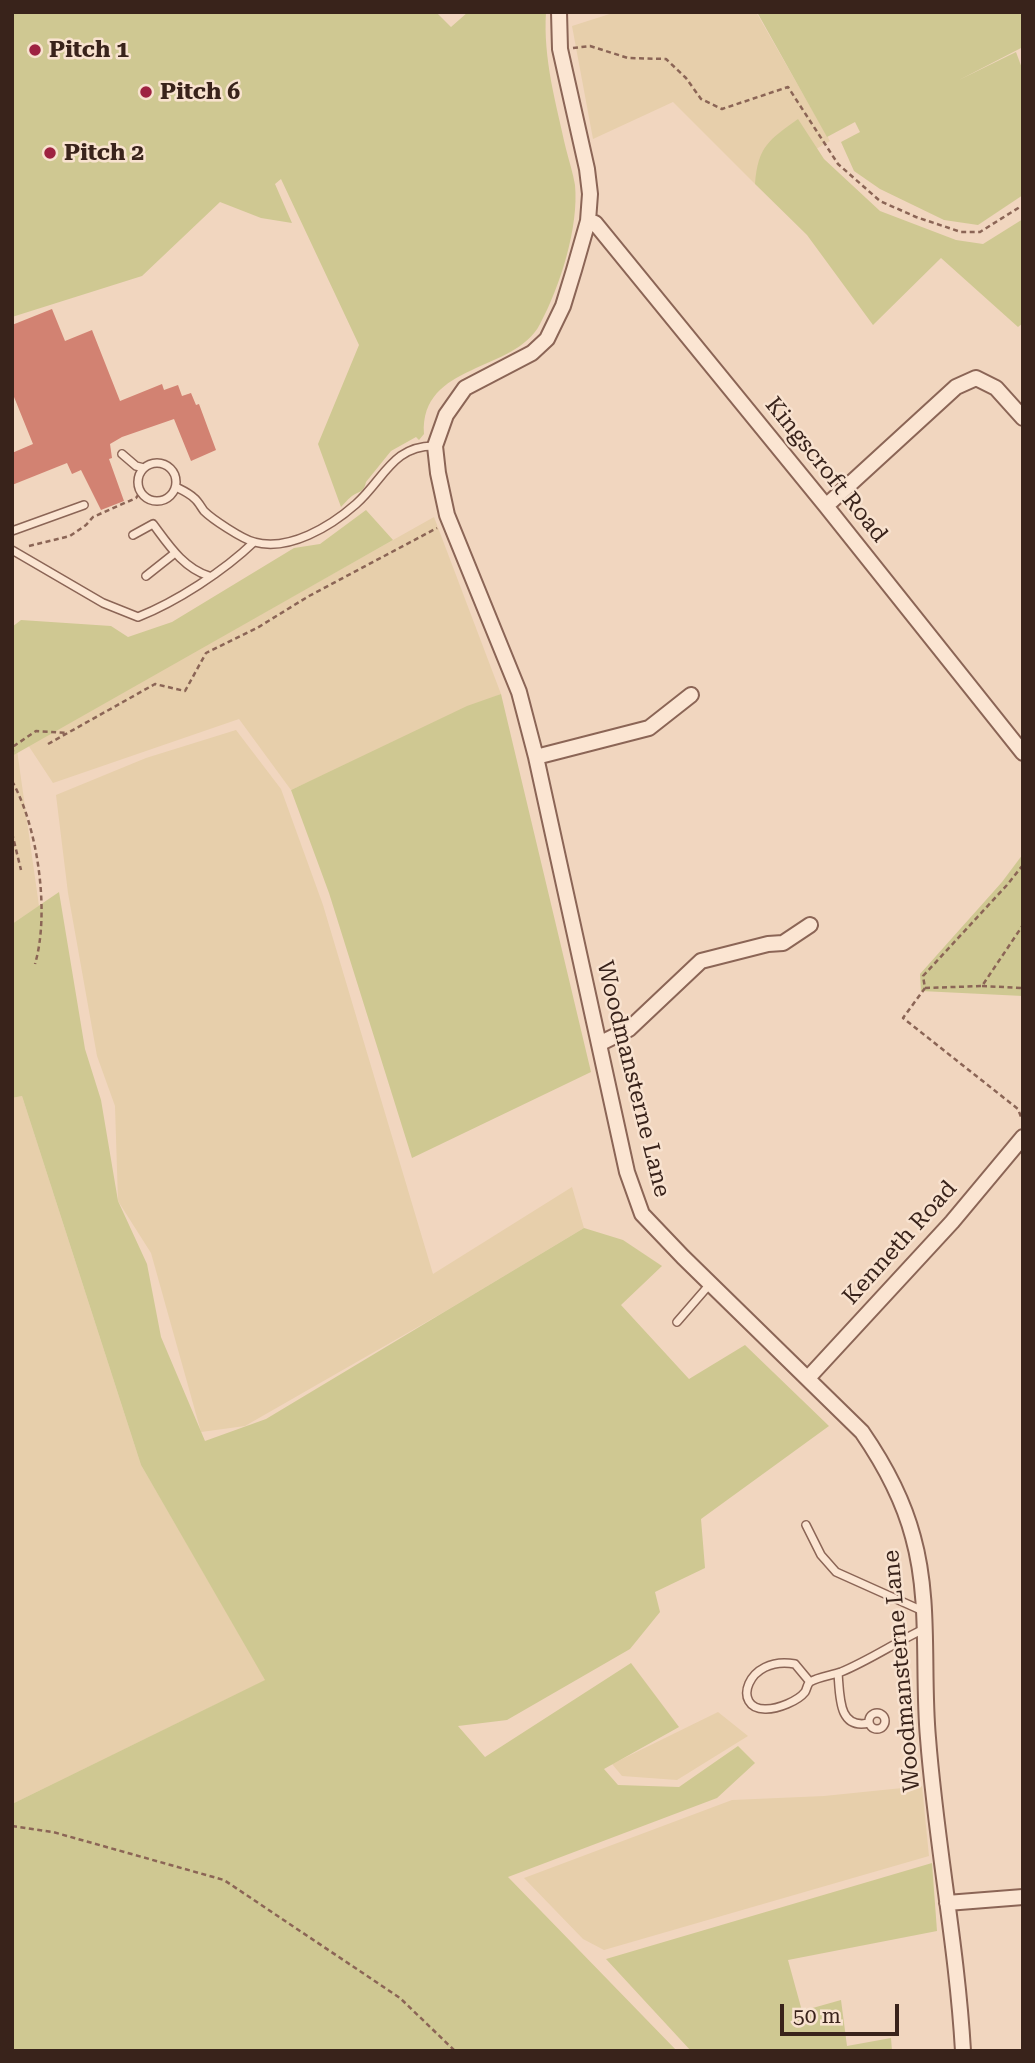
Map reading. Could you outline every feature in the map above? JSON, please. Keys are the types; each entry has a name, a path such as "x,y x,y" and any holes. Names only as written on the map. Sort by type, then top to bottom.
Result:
{"street":[{"name":"Woodmansterne Lane","path":"559,12 560,49 587,169 590,194 588,221 563,306 547,339 532,352 465,388 446,415 435,446 438,472 450,523 519,692 536,757 627,1172 642,1214 862,1432 878,1455 905,1509 914,1539 923,1611 928,1739 962,2051"},
{"name":"Kingscroft Road","path":"588,221 595,223 1023,753"},
{"path":"826,506 956,387 976,377 996,388 1023,418"},
{"path":"536,757 649,729 691,695"},
{"path":"599,1044 629,1029 701,961 768,944 783,943 810,925"},
{"name":"Kenneth Road","path":"808,1378 952,1223 1023,1137"},
{"path":"947,1903 1023,1897"}],"lane":[{"path":"176,487 193,497 206,512 254,542 278,543 305,537 356,505 396,458 419,446 435,446"},
{"path":"122,454 136,466 144,468 155,463 167,465 175,475 176,487 173,493 162,500 150,499 141,491 139,479 144,468"},
{"path":"12,531 84,505"},
{"path":"133,535 153,524 175,552 197,572 209,576"},
{"path":"13,550 103,603 138,617 166,606 237,558 254,542"},
{"path":"146,576 175,552"},
{"path":"677,1322 710,1283"},
{"path":"806,1525 821,1555 836,1572 923,1611"},
{"path":"810,1682 795,1664 768,1666 752,1675 747,1684 747,1695 751,1704 767,1709 800,1696 810,1682 838,1673 924,1629"},
{"path":"838,1673 842,1707 850,1722 855,1725 869,1723"}],"path":[{"path":"560,49 590,46 628,58 666,59 686,78 701,99 722,109 788,87 838,164 880,201 916,217 961,232 980,232 1023,205"},
{"path":"13,550 70,536 93,517 136,498 141,491"},
{"path":"48,744 155,684 185,691 206,653 257,628 309,596 425,533 450,523"},
{"path":"12,755 15,746 36,732 68,733"},
{"path":"12,781 18,791 33,842 41,889 41,944 35,964"},
{"path":"12,833 21,870"},
{"path":"1023,864 1007,885 923,975 925,988 903,1018 1017,1108 1023,1122"},
{"path":"982,986 1023,925"},
{"path":"925,988 1023,988"},
{"path":"12,1826 53,1832 224,1880 400,1998 455,2051"}],"shaded area":[{"path":"12,12 436,12 451,27 468,12 546,12 548,64 575,185 575,202 566,256 540,324 528,340 511,352 452,380 437,393 427,411 424,434 419,440 416,437 391,451 366,482 363,490 341,507 318,444 359,345 281,179 275,184 292,223 261,218 220,202 142,276 12,317"},
{"path":"616,12 756,12 830,141 755,184 673,102 593,139 572,26"},
{"path":"757,12 1023,12 1023,47 959,80 1016,52 1023,71 1023,195 978,225 944,220 880,189 854,171 841,142 860,132 855,122 827,137"},
{"path":"798,119 824,159 880,211 956,240 983,244 1023,219 1023,323 1018,327 941,258 873,325 807,235 755,184 762,152 772,139"},
{"path":"366,510 393,540 12,756 12,627 21,620 111,626 128,637 172,622 294,548 320,544"},
{"path":"434,517 501,694 291,790 239,719 53,783 28,745"},
{"path":"501,694 591,1072 412,1158 329,893 291,790 467,706"},
{"path":"236,730 281,789 323,905 433,1274 572,1187 584,1228 245,1426 201,1432 151,1253 118,1201 115,1106 97,1056 68,893 56,795 146,758"},
{"path":"17,750 39,906 12,924 12,755"},
{"path":"1023,854 1023,996 921,991 920,974 1002,882"},
{"path":"59,892 85,1049 101,1100 118,1201 147,1264 161,1337 205,1441 266,1419 584,1228 623,1240 662,1266 621,1305 689,1379 745,1345 829,1426 701,1519 705,1568 655,1592 660,1612 630,1649 507,1720 458,1726 485,1757 631,1663 679,1727 604,1769 618,1785 679,1787 738,1746 755,1763 717,1798 508,1877 677,2051 12,2051 12,1804 265,1680 141,1465 22,1096 12,1098 12,924"},
{"path":"22,1096 141,1465 266,1680 12,1804 12,1098"},
{"path":"718,1712 748,1736 677,1780 622,1776 612,1764"},
{"path":"922,1786 929,1856 604,1950 583,1939 524,1878 732,1800 824,1796"},
{"path":"932,1863 937,1931 788,1960 802,2011 841,2000 847,2046 891,2038 892,2051 691,2051 606,1959"}],"building":[{"path":"52,309 65,341 92,330 120,401 162,384 164,390 178,385 182,396 191,393 196,405 199,404 216,450 191,461 174,419 122,437 110,444 112,458 109,459 124,501 101,510 81,470 72,474 67,463 12,485 12,453 33,444 12,392 12,325"}],"place":[{"name":"Pitch 1","path":"35,50"},
{"name":"Pitch 6","path":"146,92"},
{"name":"Pitch 2","path":"50,153"}]}
